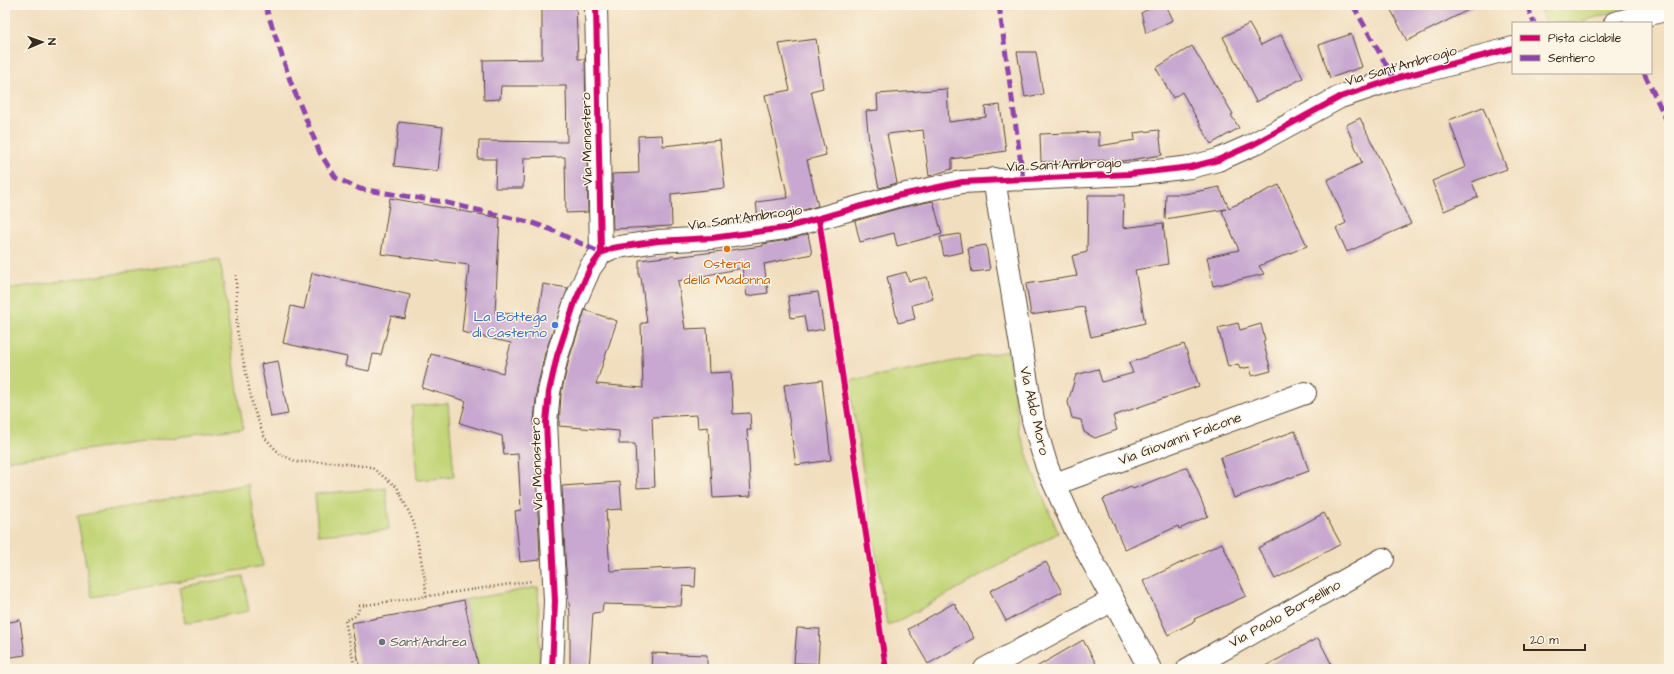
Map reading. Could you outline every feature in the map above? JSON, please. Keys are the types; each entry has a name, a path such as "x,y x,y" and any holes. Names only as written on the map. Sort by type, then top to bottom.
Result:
{"street":[{"name":"Via Monastero","path":"552,669 555,578 546,422 549,392 557,356 575,302 590,268 601,253 596,5"},
{"path":"1618,22 1669,9"},
{"name":"Via Sant'Ambrogio","path":"601,253 612,248 658,241 712,238 785,228 897,196 962,182 994,179 1130,174 1190,167 1218,160 1252,145 1340,97 1394,79 1512,48"},
{"name":"Via Aldo Moro","path":"994,179 1034,420 1047,467 1073,525 1150,669"},
{"name":"Via Giovanni Falcone","path":"1055,484 1305,393"},
{"name":"Via Paolo Borsellino","path":"1188,669 1383,559"},
{"path":"985,669 1113,600"}],"path":[{"path":"236,275 238,330 253,407 265,438 280,454 297,462 330,462 371,467 397,487 414,523 425,580 426,596"},
{"path":"355,669 345,620 356,616 359,612 359,606 555,578"}],"green space":[{"path":"1538,5 1639,5 1580,22 1546,22"},
{"path":"220,259 243,428 5,461 5,289"},
{"path":"1008,351 1020,434 1033,472 1058,533 899,621 887,625 849,381"},
{"path":"448,403 454,477 417,480 412,406"},
{"path":"248,484 263,566 92,597 77,516"},
{"path":"386,488 389,529 318,535 315,494"},
{"path":"243,576 249,611 185,623 179,587"},
{"path":"538,587 540,669 479,669 464,600"}],"building":[{"path":"542,5 576,5 578,59 585,59 588,212 566,213 565,157 524,158 523,188 495,188 496,159 478,159 479,141 567,142 566,86 501,86 500,99 484,100 483,60 542,59"},
{"path":"1157,5 1166,5 1173,20 1146,33 1141,13"},
{"path":"1401,5 1478,5 1407,41 1391,10"},
{"path":"1249,24 1261,45 1281,35 1303,78 1256,102 1223,37"},
{"path":"1351,34 1362,67 1330,78 1319,45"},
{"path":"816,39 823,88 811,91 826,155 807,160 818,206 782,216 758,219 756,202 788,198 765,95 790,90 779,44"},
{"path":"1192,46 1233,114 1231,115 1239,128 1211,144 1182,92 1173,98 1156,68"},
{"path":"1017,52 1036,52 1043,94 1025,97"},
{"path":"947,89 949,122 986,117 985,107 1000,105 1006,151 952,159 952,169 929,176 923,130 887,134 897,183 879,188 869,143 866,111 878,110 877,94"},
{"path":"1483,107 1507,169 1472,182 1478,197 1444,211 1432,181 1466,167 1449,120"},
{"path":"1360,118 1411,224 1347,252 1336,228 1346,223 1327,180 1362,163 1346,125"},
{"path":"399,122 443,127 438,171 394,166"},
{"path":"1159,130 1162,155 1116,162 1115,160 1041,162 1040,134 1099,132 1099,146 1135,140 1134,133"},
{"path":"662,135 663,146 720,140 725,188 671,194 672,226 613,229 612,174 639,173 638,136"},
{"path":"1279,185 1307,246 1259,266 1264,274 1213,286 1207,257 1239,250 1222,211 1226,209 1165,219 1166,194 1185,194 1219,187 1229,208"},
{"path":"1088,195 1124,195 1123,228 1163,223 1168,264 1135,270 1145,323 1091,337 1084,307 1031,315 1026,284 1077,276 1072,256 1087,252"},
{"path":"390,198 500,218 495,313 538,315 543,284 568,288 545,353 537,389 534,421 540,560 520,562 515,511 521,510 518,454 504,455 502,436 460,423 466,401 422,388 431,354 503,373 511,343 462,332 469,265 381,254"},
{"path":"933,201 942,234 897,246 894,233 860,242 855,221 900,208"},
{"path":"808,234 812,254 764,264 768,293 747,296 742,268 678,281 685,329 707,328 709,373 731,372 733,414 750,413 751,430 747,430 751,496 713,498 708,427 698,428 697,415 652,417 655,487 637,488 635,444 619,444 619,431 559,426 561,394 569,359 585,310 617,321 596,384 643,388 641,323 647,323 641,277 639,277 639,260 763,246 763,244 787,240"},
{"path":"960,234 963,252 944,256 940,237"},
{"path":"986,245 990,270 972,272 968,248"},
{"path":"906,272 909,281 927,277 933,299 912,305 915,319 898,323 887,277"},
{"path":"312,273 410,295 405,319 391,316 381,355 373,354 369,371 345,366 347,357 283,343 291,306 304,309"},
{"path":"818,292 824,329 807,332 804,316 791,318 788,296"},
{"path":"1238,323 1240,330 1261,324 1265,340 1263,341 1271,371 1252,376 1250,367 1240,369 1238,364 1228,367 1218,328"},
{"path":"1184,344 1199,386 1113,416 1117,430 1095,438 1084,432 1081,420 1072,418 1068,402 1076,375 1098,369 1102,382 1133,373 1129,363"},
{"path":"278,361 288,414 271,417 261,364"},
{"path":"822,380 831,460 796,465 784,385"},
{"path":"1295,431 1309,471 1234,498 1220,458"},
{"path":"1187,467 1208,516 1179,529 1178,526 1125,550 1103,499 1131,487 1133,489"},
{"path":"620,482 622,509 606,510 610,571 696,567 695,587 683,586 681,606 603,604 602,612 593,613 589,669 570,669 570,615 565,558 562,486"},
{"path":"1324,513 1341,544 1275,579 1258,548"},
{"path":"1222,543 1246,596 1194,619 1195,621 1168,635 1143,581"},
{"path":"1046,562 1062,592 1006,621 990,591"},
{"path":"464,600 479,669 360,669 351,623 427,609"},
{"path":"954,603 974,638 928,664 908,629"},
{"path":"20,620 25,655 5,658 5,623"},
{"path":"797,628 820,629 818,664 794,663"},
{"path":"1318,638 1334,669 1260,669 1295,650"},
{"path":"1083,640 1099,669 1033,669"},
{"path":"652,653 707,655 707,669 651,669"}],"marked path":[{"path":"265,5 291,83 320,153 336,178 360,189 443,202 533,223 552,230 601,253"},
{"path":"999,5 1023,178"},
{"path":"1353,5 1394,79"},
{"path":"1527,5 1534,22"},
{"path":"1644,74 1669,125"}],"cycle path":[{"path":"552,669 555,601 546,422 549,392 557,356 575,302 590,268 601,253 596,5"},
{"path":"601,253 612,248 658,241 712,238 785,228 897,196 962,182 1130,174 1191,167 1218,160 1252,145 1340,97 1394,79 1512,48"},
{"path":"819,219 886,669"}],"place":[{"name":"Osteria della Madonna","path":"727,249"},
{"name":"La Bottega di Casterno","path":"555,325"},
{"name":"Sant'Andrea","path":"382,642"}]}
